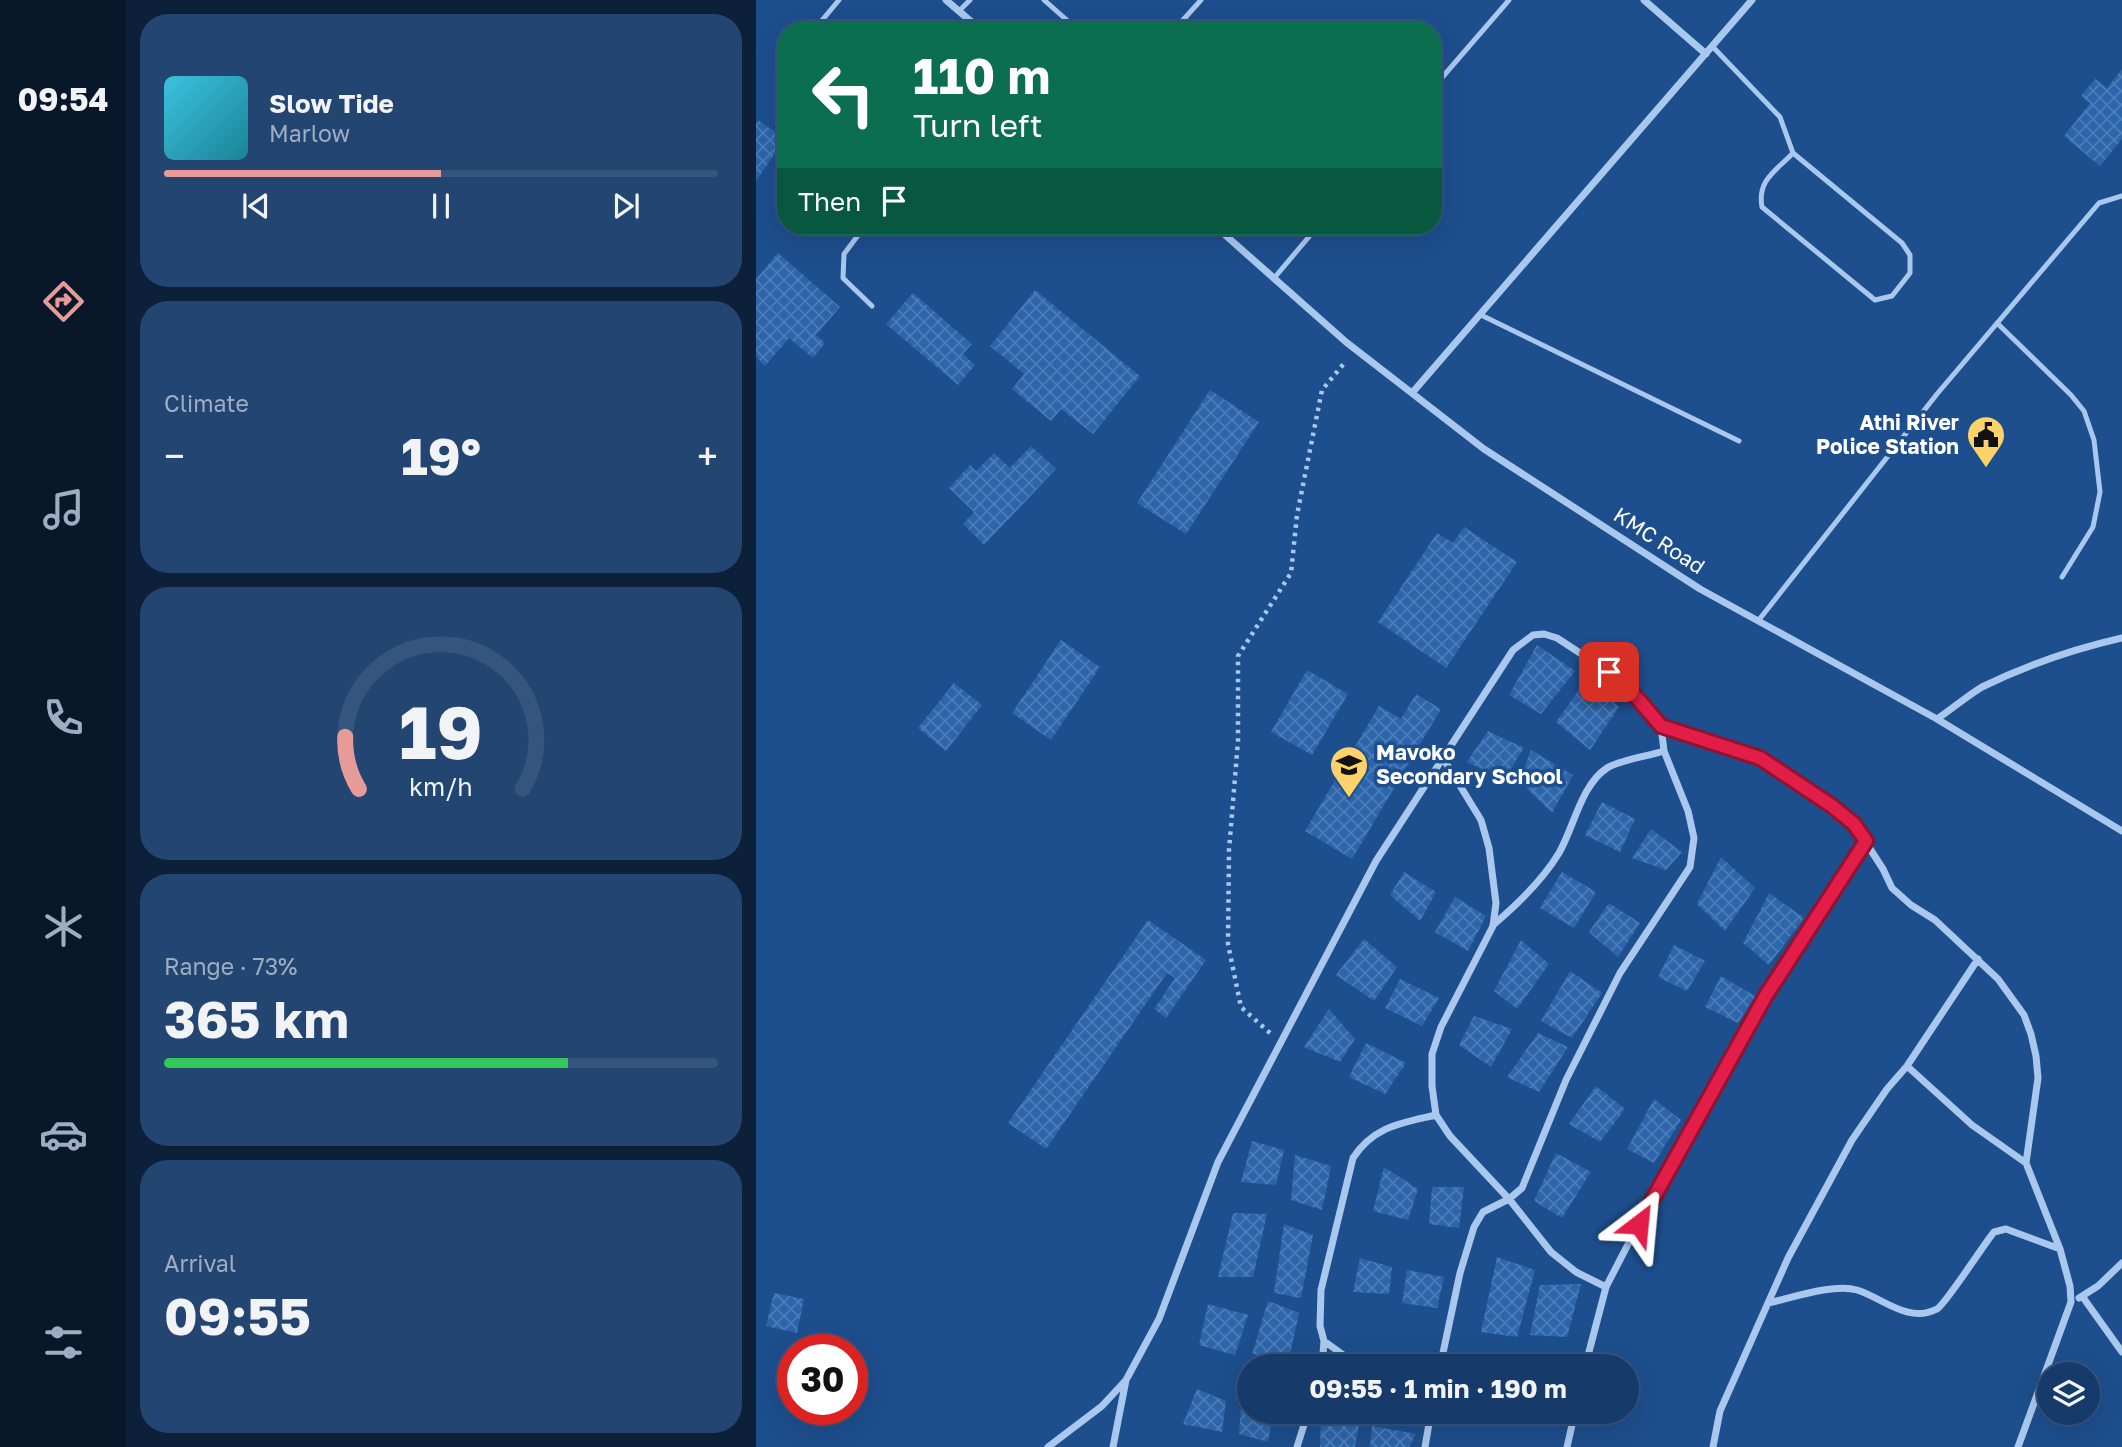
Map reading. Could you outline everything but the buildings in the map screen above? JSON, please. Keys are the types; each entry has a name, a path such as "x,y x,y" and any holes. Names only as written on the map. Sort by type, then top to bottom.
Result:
{"street":[{"path":"946,0 971,21"},
{"path":"1644,0 1706,54"},
{"path":"1412,393 1752,0"},
{"name":"KMC Road","path":"1226,235 1356,349 1484,449 1700,589 1937,719 2122,831"},
{"path":"1048,1447 1102,1406 1126,1380 1159,1319 1218,1162 1376,861 1513,650 1533,635 1544,634 1557,638 1609,672 1639,700 1661,726 1760,758 1832,806 1854,824 1892,888 1911,905 1935,920 1978,959 2013,997 2031,1034 2038,1077 2026,1163 2060,1249 2070,1286 2071,1302 2018,1447"},
{"path":"1937,719 1980,689 2025,668 2082,648 2122,638"},
{"path":"1443,1354 1460,1273 1474,1227 1483,1212 1509,1199 1522,1188 1566,1080 1620,973 1690,867 1694,838 1688,811 1664,751 1661,726"},
{"path":"1606,1287 1576,1272 1551,1252 1509,1199 1450,1136 1436,1115 1432,1054 1441,1027 1493,926 1529,892 1559,853 1595,780 1608,767 1664,751"},
{"path":"1443,758 1480,821 1489,848 1496,904 1493,926"},
{"path":"1588,1354 1606,1287 1639,1224 1765,997 1866,841"},
{"path":"1713,1447 1720,1410 1788,1258 1852,1140 1887,1089 1907,1066 1978,959"},
{"path":"1907,1066 1972,1125 2026,1163"},
{"path":"1323,1354 1324,1341 1320,1326 1321,1290 1353,1157 1363,1142 1385,1128 1436,1115"},
{"path":"1768,1303 1839,1288 1856,1289 1907,1313 1922,1314 1939,1309 1994,1232 2006,1229 2060,1249"},
{"path":"2071,1302 2098,1286 2122,1263"},
{"path":"2082,1296 2122,1352"},
{"path":"1324,1341 1342,1354"},
{"path":"1113,1447 1126,1380"},
{"path":"1297,1447 1304,1424"},
{"path":"1425,1447 1429,1424"},
{"path":"1567,1447 1572,1424"}],"lane":[{"path":"822,21 839,0"},
{"path":"959,11 970,0"},
{"path":"1044,0 1067,21"},
{"path":"1182,21 1201,0"},
{"path":"1442,78 1509,0"},
{"path":"1713,46 1775,111 1783,124 1793,153 1902,243 1910,255 1910,273 1892,296 1875,300 1762,207 1759,195 1761,186 1793,153"},
{"path":"1758,621 1937,394 2099,203 2122,196"},
{"path":"858,235 844,254 842,278 872,306"},
{"path":"1275,277 1310,235"},
{"path":"1480,315 1739,441"},
{"path":"1997,323 2071,395 2084,411 2094,440 2100,492 2093,527 2062,578"}],"path":[{"path":"1280,1043 1241,1007 1228,944 1229,850 1238,741 1238,656 1291,573 1297,514 1322,390 1356,349"}],"place":[{"name":"Athi River Police Station","path":"1986,469"},
{"name":"Mavoko Secondary School","path":"1349,799"}],"route":[{"path":"1609,672 1639,700 1661,726 1760,758 1832,806 1854,824 1866,841 1765,997 1639,1224"}]}
